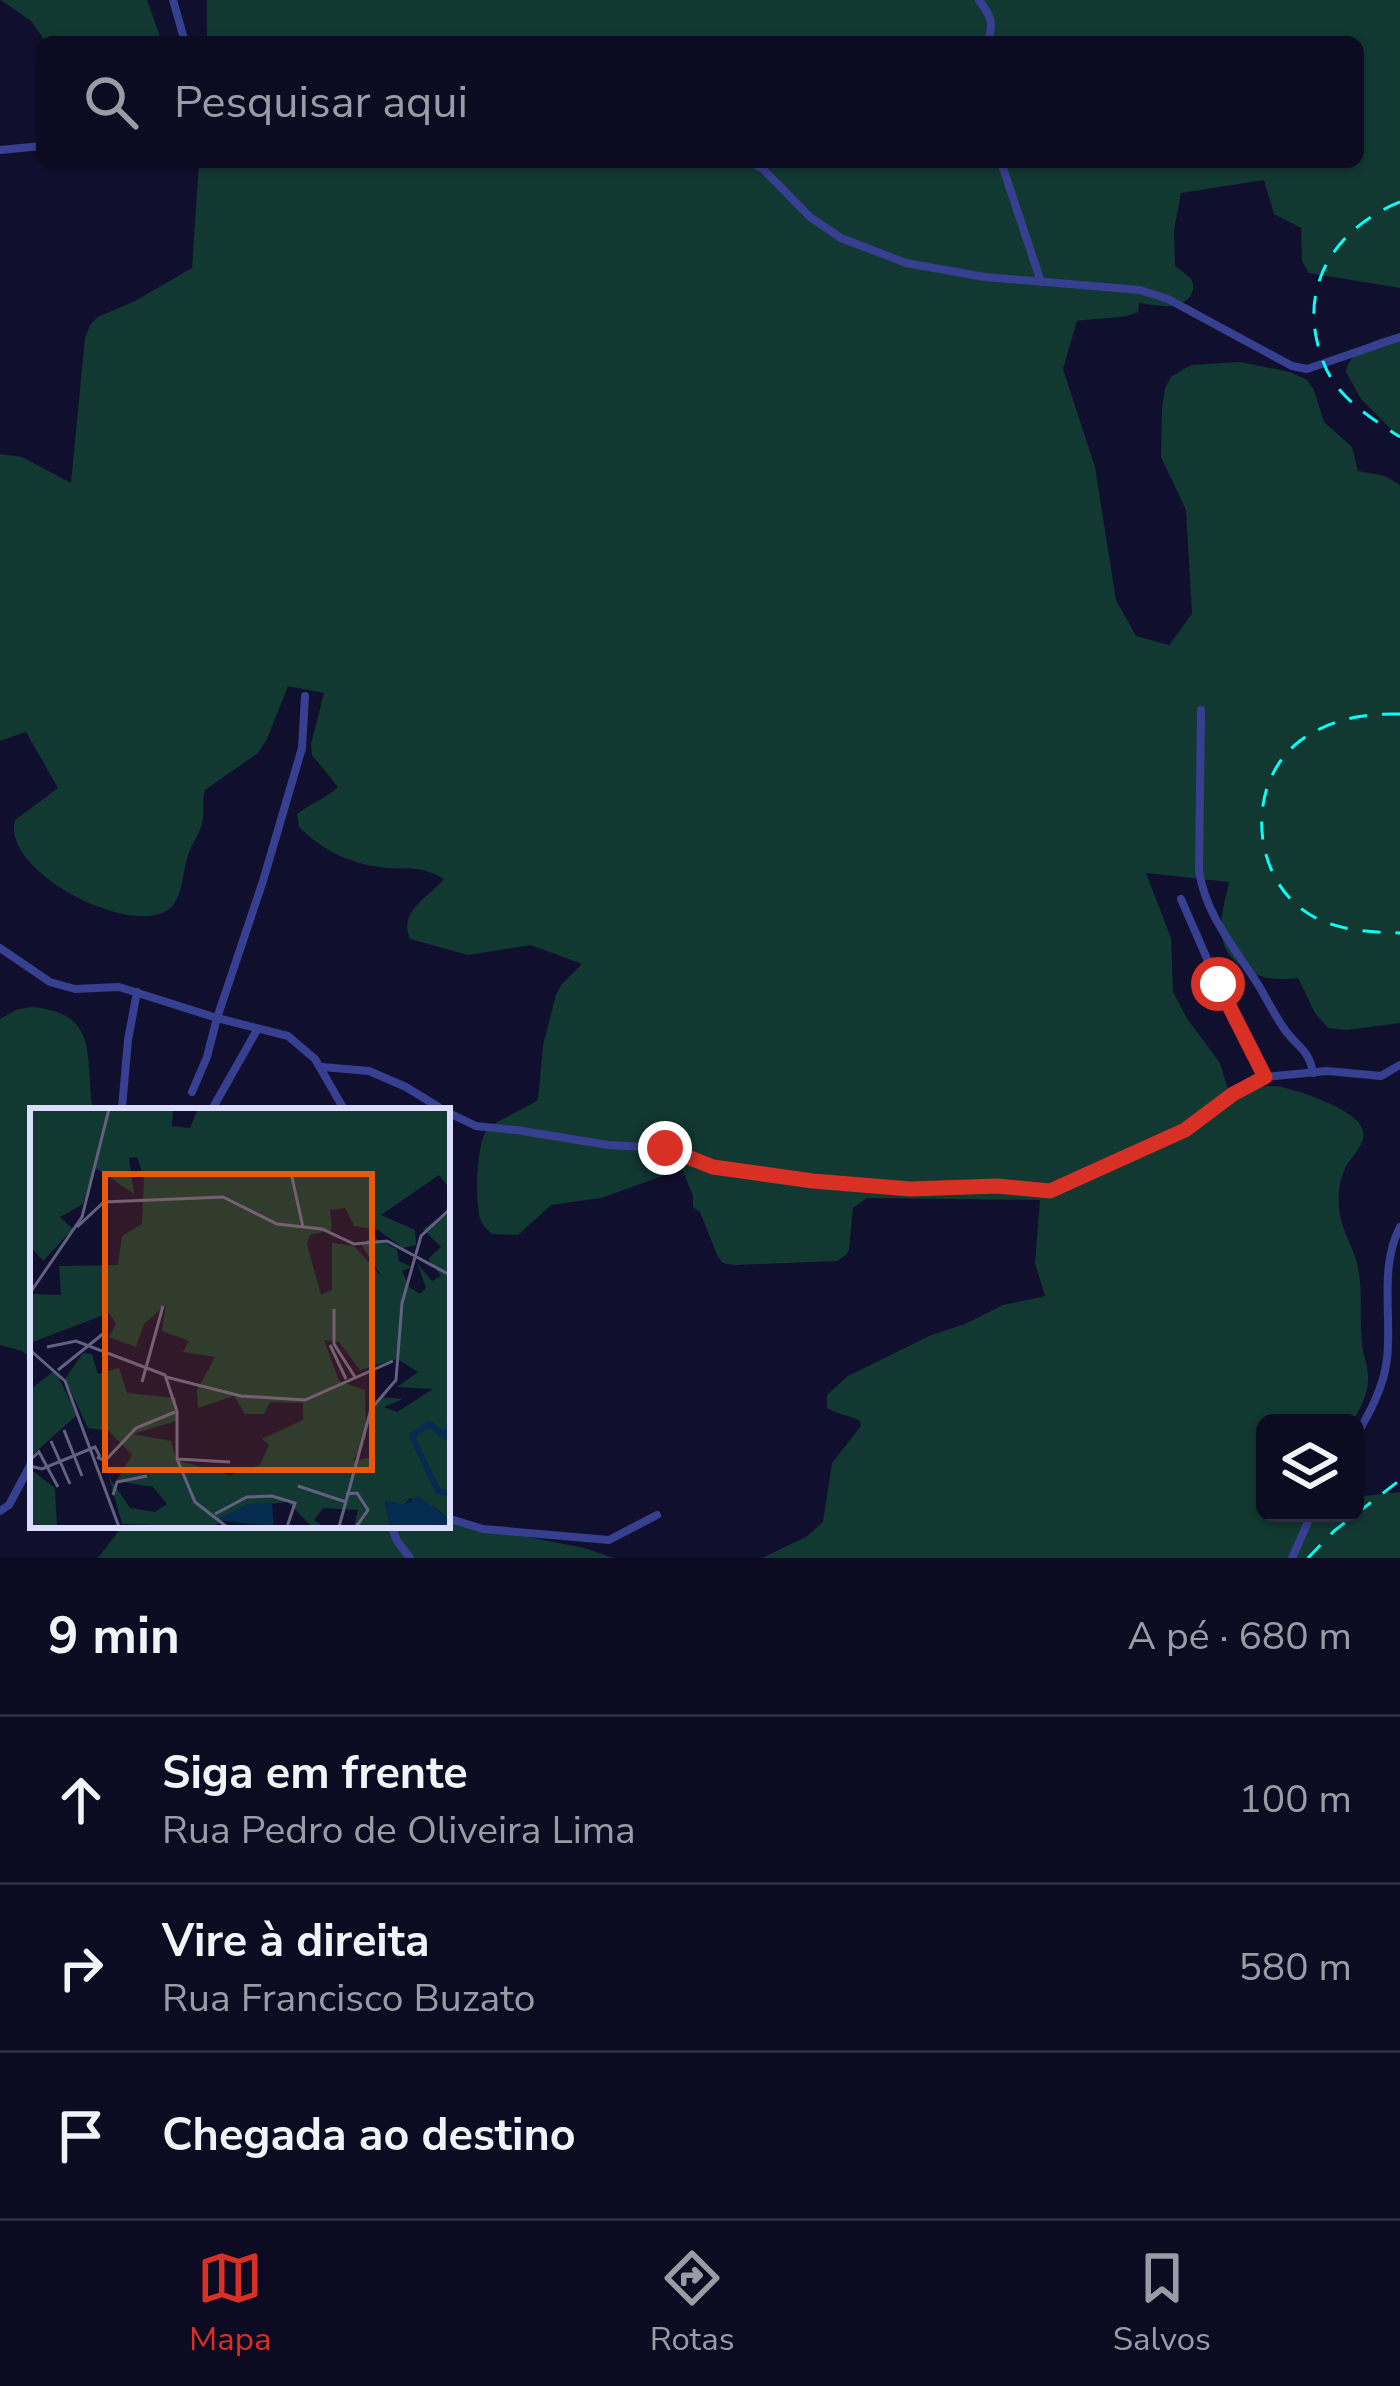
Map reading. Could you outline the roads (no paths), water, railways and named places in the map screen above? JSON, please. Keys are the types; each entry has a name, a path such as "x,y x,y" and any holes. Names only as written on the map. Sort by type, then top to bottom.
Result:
{"street":[{"path":"173,0 183,36"},
{"path":"979,0 992,16 990,36"},
{"path":"0,150 36,147"},
{"path":"762,168 810,217 841,238 906,263 985,277 1140,290 1168,299 1292,366 1306,369 1400,338"},
{"path":"1003,168 1041,282"},
{"path":"192,1092 207,1057 302,748 305,697"},
{"path":"1201,710 1202,892 1210,914 1286,1032 1310,1057 1313,1073"},
{"path":"1180,899 1265,1077"},
{"path":"0,948 50,982 75,989 119,987 288,1036 315,1059 343,1108"},
{"path":"122,1108 137,992"},
{"path":"213,1108 256,1030"},
{"path":"450,1114 476,1126 608,1145 665,1148 713,1167 813,1181 910,1189 997,1186 1050,1191 1185,1130 1265,1077 1327,1071 1381,1076 1400,1065"},
{"path":"320,1067 369,1071 439,1108"},
{"path":"330,1082 352,1070"},
{"path":"1364,1421 1380,1391 1387,1362 1388,1265 1400,1227"},
{"path":"0,1511 9,1505 30,1466"},
{"path":"450,1519 483,1529 609,1540 657,1515"},
{"path":"1292,1558 1308,1522"},
{"path":"392,1528 410,1558"}],"railway":[{"path":"1400,202 1360,224 1331,256 1315,296 1314,318 1320,352 1335,384 1400,437"},
{"path":"1400,714 1344,720 1306,736 1278,764 1262,812 1269,863 1296,905 1338,926 1400,933"},
{"path":"1308,1558 1334,1531 1400,1480"}]}
